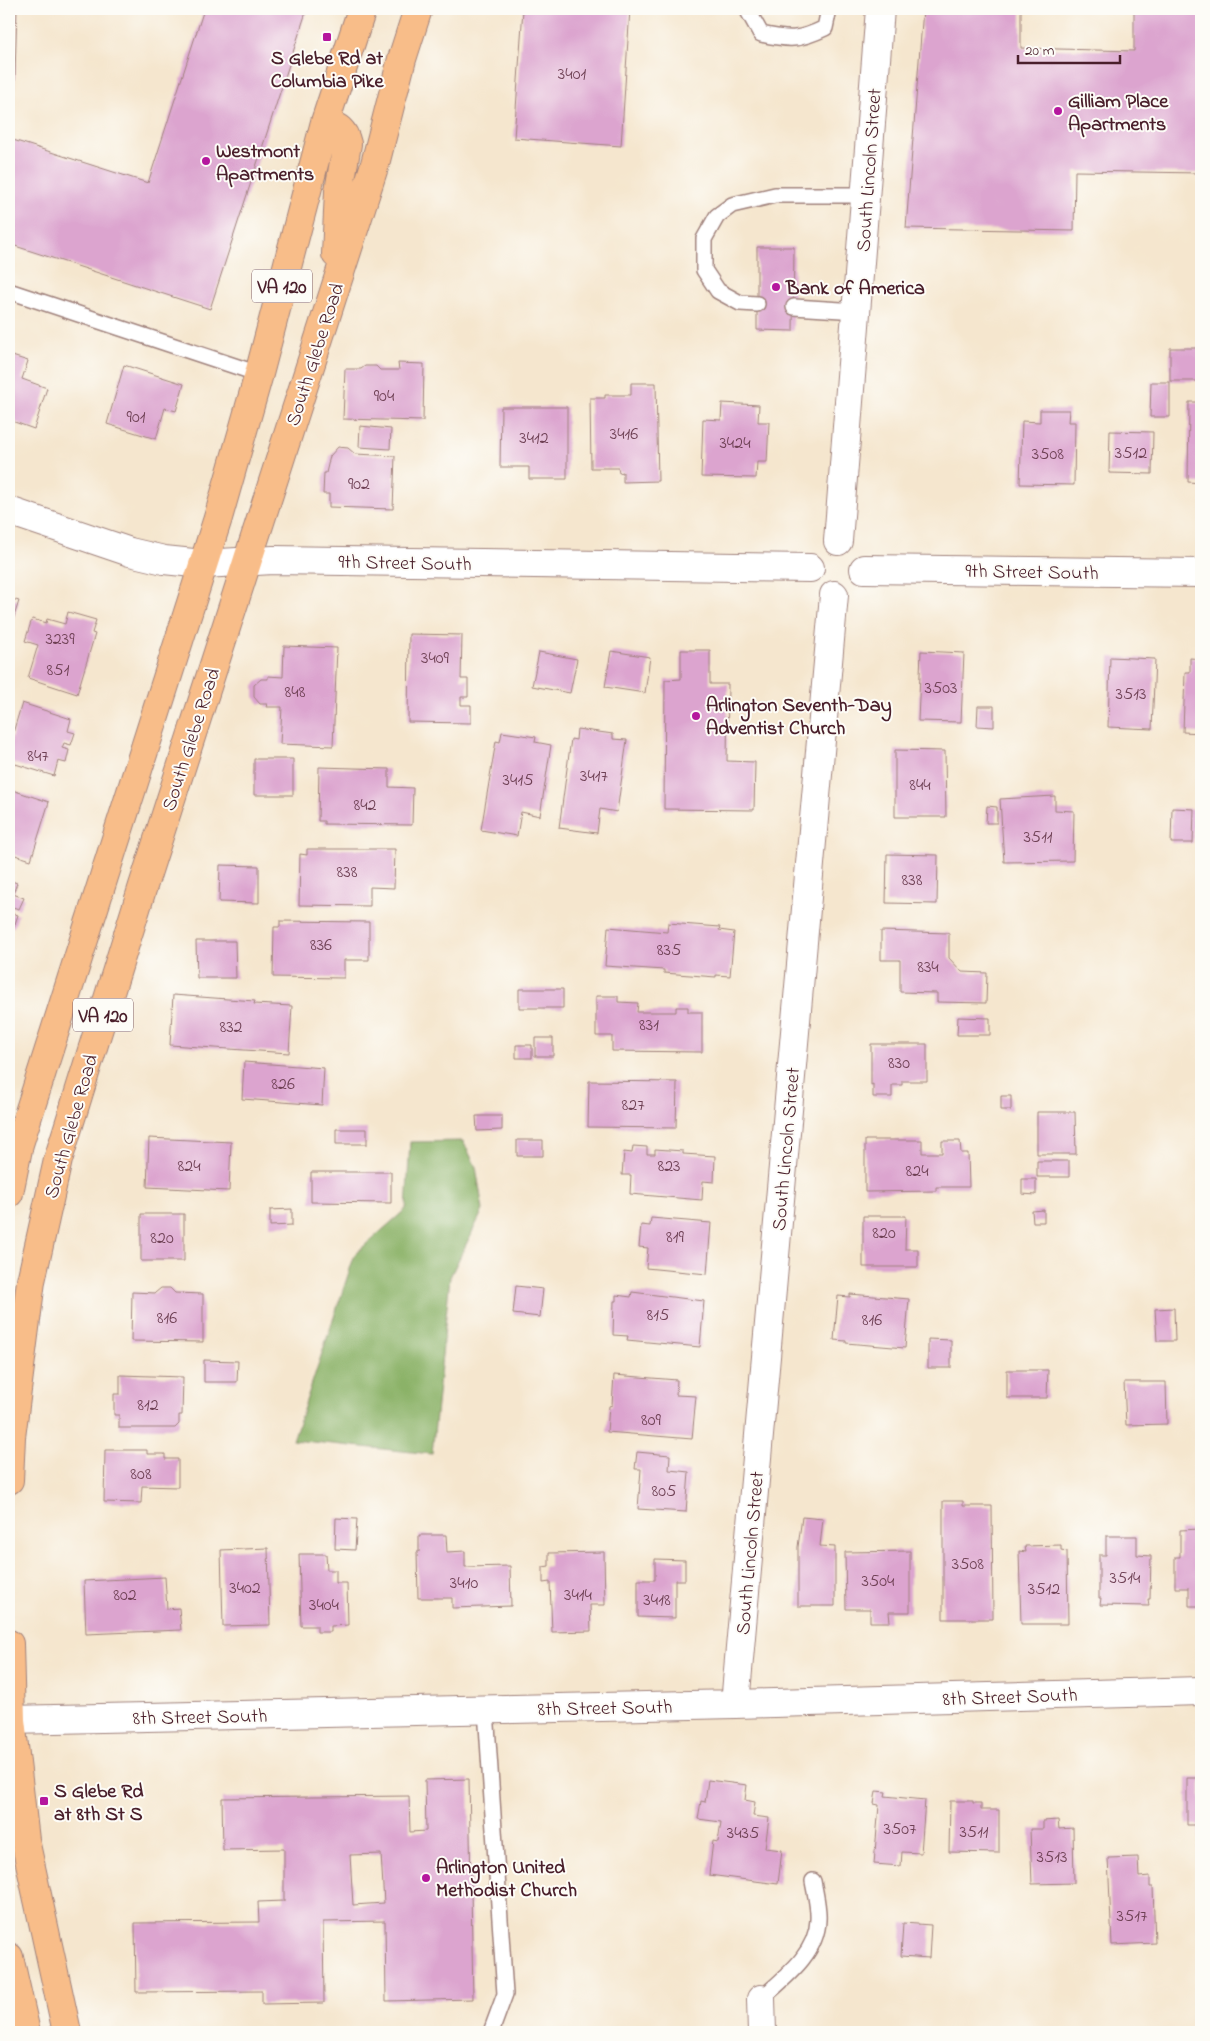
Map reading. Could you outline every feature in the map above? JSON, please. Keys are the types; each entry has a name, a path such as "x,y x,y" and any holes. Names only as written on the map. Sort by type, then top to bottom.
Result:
{"main road":[{"name":"South Glebe Road","path":"9,1193 19,1144 203,564 259,374 325,122 362,9"},
{"name":"South Glebe Road","path":"9,1480 11,1436 31,1281 58,1160 247,561 375,164 402,59 418,9"},
{"path":"325,122 340,128 346,137 347,144 339,191 335,290"},
{"path":"9,1644 10,1720 24,1840 67,2032"},
{"path":"9,1957 26,2032"}],"street":[{"name":"South Lincoln Street","path":"838,541 858,311 880,9"},
{"name":"9th Street South","path":"9,512 130,552 164,560 203,564 247,561 810,568"},
{"path":"838,541 846,543 859,554 863,561 864,569 862,577 851,591 834,595 820,589 814,583 810,568 816,552 830,542 838,541"},
{"name":"9th Street South","path":"864,569 1201,573"},
{"name":"South Lincoln Street","path":"736,1704 834,595"},
{"name":"8th Street South","path":"10,1720 736,1704 1201,1691"},
{"path":"761,1999 762,2032"}],"lane":[{"path":"747,9 761,34 785,39 805,38 825,28 828,9"},
{"path":"757,304 740,303 718,291 704,270 704,239 718,216 732,205 775,195 866,195"},
{"path":"9,291 259,374"},
{"path":"794,307 858,311"},
{"path":"486,1710 505,1994 491,2032"},
{"path":"761,1999 794,1970 812,1946 818,1920 813,1881"}],"green space":[{"path":"463,1141 476,1167 483,1210 450,1277 432,1454 293,1440 355,1254 406,1209 410,1142"}],"building":[{"name":"Westmont Apartments","path":"9,9 17,9 13,140 148,183 204,9 307,9 210,309 9,244"},
{"path":"523,9 630,9 621,146 514,138"},
{"name":"Gilliam Place Apartments","path":"923,9 1021,9 1021,48 1134,51 1134,9 1201,9 1201,173 1075,171 1074,231 906,228"},
{"name":"Bank of America","path":"757,247 794,247 793,331 757,330"},
{"path":"1170,348 1201,348 1201,381 1170,381"},
{"path":"9,355 28,361 22,379 47,388 34,429 9,420"},
{"path":"398,363 424,364 423,421 343,419 345,369 361,369 365,366 376,366 380,370 399,370"},
{"path":"124,365 184,384 176,411 165,408 156,439 107,424"},
{"path":"1151,382 1170,382 1170,417 1150,417"},
{"path":"631,383 656,383 658,481 623,482 623,472 619,473 618,468 591,468 590,398 605,398 605,395 631,395"},
{"path":"1189,402 1201,402 1201,483 1188,482"},
{"path":"722,403 759,405 758,422 769,422 767,462 757,462 756,478 701,477 703,419 721,420"},
{"path":"501,407 567,407 567,479 529,479 529,467 500,467"},
{"path":"1040,410 1069,410 1068,422 1075,422 1074,485 1020,484 1022,421 1040,422"},
{"path":"360,426 391,429 390,449 359,447"},
{"path":"1110,431 1153,432 1152,474 1109,473"},
{"path":"338,447 348,448 355,454 395,456 393,509 329,507 329,494 323,494 324,473 326,473 330,456"},
{"path":"9,598 19,601 9,632"},
{"path":"68,612 96,620 92,633 95,634 77,694 28,678 38,645 25,641 32,619 46,623 47,619 65,624"},
{"path":"409,634 462,635 461,679 468,679 468,697 461,697 461,705 471,705 471,723 408,722"},
{"path":"284,646 337,648 333,746 280,744 282,707 266,707 267,704 260,704 254,697 254,685 261,679 268,679 268,676 283,677"},
{"name":"Arlington Seventh-Day Adventist Church","path":"681,650 710,650 710,684 728,684 727,761 755,762 754,810 664,809 665,680 681,679"},
{"path":"611,651 650,657 645,693 605,687"},
{"path":"921,651 964,653 961,722 918,721"},
{"path":"539,652 577,659 570,693 532,686"},
{"path":"1110,657 1155,659 1152,729 1108,727"},
{"path":"1190,658 1201,659 1201,733 1183,732 1185,672 1190,672"},
{"path":"22,703 71,719 68,731 75,733 71,745 64,743 62,748 69,750 66,763 58,761 54,776 9,762 9,746"},
{"path":"978,706 994,706 994,727 977,726"},
{"path":"577,729 613,734 613,739 627,740 617,812 600,809 597,833 559,828 571,739 576,740"},
{"path":"502,732 536,737 535,742 551,745 540,816 521,812 517,836 481,830 496,741 500,742"},
{"path":"895,750 945,751 946,817 895,817"},
{"path":"254,759 293,759 293,795 254,795"},
{"path":"319,767 389,769 389,787 413,788 412,825 324,824 324,821 318,821"},
{"path":"9,789 49,802 31,860 9,853"},
{"path":"1055,796 1055,810 1074,811 1073,861 1004,862 1000,799"},
{"path":"987,806 997,807 997,823 986,823"},
{"path":"1172,808 1194,809 1193,843 1171,843"},
{"path":"307,849 395,849 394,888 370,887 370,906 299,905 300,854 307,855"},
{"path":"887,854 938,855 937,904 886,903"},
{"path":"220,865 259,866 259,903 219,902"},
{"path":"9,880 17,883 13,894 24,898 19,909 9,906"},
{"path":"9,912 18,915 14,927 9,926"},
{"path":"280,921 369,922 369,960 344,960 344,978 273,977 274,927 280,927"},
{"path":"668,923 720,927 719,930 734,932 730,976 716,975 716,977 664,973 664,970 605,966 608,927 667,932"},
{"path":"881,931 949,933 949,958 962,972 987,973 986,1003 937,1002 937,993 900,992 900,960 881,960"},
{"path":"196,941 235,941 236,978 197,978"},
{"path":"519,989 563,989 563,1008 519,1008"},
{"path":"173,995 255,1001 254,1004 292,1006 289,1053 170,1045"},
{"path":"596,996 618,996 618,1002 638,1003 637,1012 676,1012 676,1007 688,1007 688,1012 702,1012 702,1052 612,1051 612,1036 596,1036"},
{"path":"958,1017 990,1018 990,1035 957,1035"},
{"path":"535,1038 553,1038 553,1056 535,1056"},
{"path":"871,1044 927,1044 927,1081 902,1081 902,1085 892,1085 892,1097 873,1097 873,1084 871,1085"},
{"path":"516,1045 532,1045 532,1058 516,1058"},
{"path":"244,1062 324,1068 322,1105 242,1099"},
{"path":"589,1081 677,1082 676,1128 588,1127"},
{"path":"1001,1096 1011,1096 1011,1110 1001,1110"},
{"path":"1037,1112 1075,1112 1076,1154 1037,1154"},
{"path":"476,1116 502,1116 502,1130 477,1131"},
{"path":"336,1129 367,1129 367,1144 336,1144"},
{"path":"149,1138 231,1142 229,1191 147,1187"},
{"path":"517,1140 543,1140 543,1156 517,1156"},
{"path":"865,1140 922,1140 922,1153 942,1153 942,1141 960,1141 961,1153 968,1153 969,1187 936,1187 936,1191 865,1192"},
{"path":"633,1146 647,1147 647,1154 655,1154 655,1149 683,1151 683,1154 715,1156 714,1182 703,1181 702,1200 630,1194 631,1175 622,1175 624,1152 632,1153"},
{"path":"1037,1161 1069,1161 1069,1177 1037,1177"},
{"path":"311,1172 391,1172 391,1203 311,1202"},
{"path":"1022,1179 1036,1179 1036,1195 1022,1194"},
{"path":"292,1209 292,1225 270,1226 270,1210"},
{"path":"1044,1210 1044,1222 1033,1222 1032,1211"},
{"path":"141,1214 184,1214 184,1261 141,1261"},
{"path":"863,1216 906,1216 905,1249 918,1249 918,1267 863,1267"},
{"path":"651,1218 711,1223 707,1274 646,1268 648,1248 639,1247 641,1225 650,1226"},
{"path":"516,1286 543,1289 540,1317 513,1314"},
{"path":"161,1288 170,1288 175,1293 203,1294 203,1342 131,1341 132,1292 155,1293"},
{"path":"632,1292 704,1301 700,1347 627,1340 628,1336 613,1335 614,1301 616,1301 616,1295 631,1297"},
{"path":"850,1294 909,1299 905,1348 846,1343 846,1341 834,1340 838,1296 850,1297"},
{"path":"1174,1308 1175,1341 1157,1341 1155,1309"},
{"path":"928,1339 951,1340 951,1368 928,1368"},
{"path":"204,1360 238,1361 237,1382 204,1382"},
{"path":"1007,1370 1048,1370 1047,1398 1007,1398"},
{"path":"120,1375 183,1377 182,1415 179,1415 179,1424 175,1428 119,1428 119,1415 114,1415 114,1394 120,1394"},
{"path":"614,1375 677,1380 676,1395 696,1396 692,1439 607,1432 609,1406 612,1405"},
{"path":"1124,1382 1166,1382 1167,1424 1126,1425"},
{"path":"105,1450 147,1450 147,1454 165,1454 165,1459 178,1459 178,1487 142,1486 141,1503 104,1502"},
{"path":"637,1452 670,1455 669,1470 689,1472 686,1512 638,1509 641,1469 635,1469"},
{"path":"943,1501 963,1501 963,1506 992,1506 993,1619 943,1619"},
{"path":"802,1517 823,1519 820,1546 835,1547 835,1606 798,1606 798,1547"},
{"path":"336,1518 357,1519 355,1550 335,1549"},
{"path":"1201,1529 1201,1606 1189,1606 1189,1588 1175,1588 1175,1557 1180,1557 1180,1530"},
{"path":"419,1535 446,1535 447,1552 465,1551 465,1567 510,1566 511,1606 452,1608 452,1598 418,1598 417,1552 419,1552"},
{"path":"1106,1536 1137,1536 1137,1555 1151,1556 1149,1606 1100,1605 1099,1555 1106,1555"},
{"path":"1061,1545 1061,1550 1067,1551 1068,1624 1021,1624 1019,1551 1026,1552 1025,1546"},
{"path":"268,1548 270,1625 223,1626 221,1550"},
{"path":"910,1551 910,1612 889,1612 890,1622 870,1622 870,1609 846,1609 845,1552"},
{"path":"604,1552 605,1605 590,1605 591,1631 552,1632 550,1582 543,1583 543,1567 549,1566 549,1553"},
{"path":"299,1554 326,1554 327,1570 336,1570 336,1583 347,1583 348,1625 331,1626 331,1632 317,1632 317,1626 301,1626"},
{"path":"655,1559 685,1560 685,1580 675,1580 675,1618 638,1617 638,1580 655,1580"},
{"path":"165,1577 167,1609 179,1608 181,1630 86,1634 84,1581"},
{"path":"1187,1778 1201,1778 1201,1862 1199,1862 1199,1825 1187,1825"},
{"name":"Arlington United Methodist Church","path":"469,1779 473,1999 386,2001 385,1921 323,1922 324,2003 262,2004 262,1991 136,1992 135,1923 259,1922 258,1902 284,1901 284,1849 223,1850 222,1798 409,1796 410,1832 426,1831 425,1780","holes":["381,1854 384,1903 353,1905 350,1855"]},
{"path":"708,1780 747,1785 745,1800 755,1802 753,1816 769,1818 765,1848 782,1850 778,1884 709,1875 713,1841 718,1842 721,1822 698,1819 701,1801 705,1802"},
{"path":"876,1791 886,1792 885,1796 925,1800 921,1853 902,1852 901,1866 874,1864 879,1805 874,1804"},
{"path":"950,1801 973,1801 973,1803 981,1803 981,1810 999,1810 999,1853 949,1852"},
{"path":"1058,1820 1059,1829 1073,1828 1074,1883 1032,1884 1030,1829 1043,1829 1043,1821"},
{"path":"1138,1857 1139,1877 1150,1876 1150,1887 1153,1887 1155,1943 1112,1945 1108,1858"},
{"path":"903,1923 931,1925 929,1958 901,1956"}],"place":[{"name":"S Glebe Rd at Columbia Pike","path":"327,37"},
{"name":"Gilliam Place Apartments","path":"1058,111"},
{"name":"Westmont Apartments","path":"206,161"},
{"name":"Bank of America","path":"776,287"},
{"name":"Arlington Seventh-Day Adventist Church","path":"696,716"},
{"name":"S Glebe Rd at 8th St S","path":"44,1801"},
{"name":"Arlington United Methodist Church","path":"426,1878"}]}
